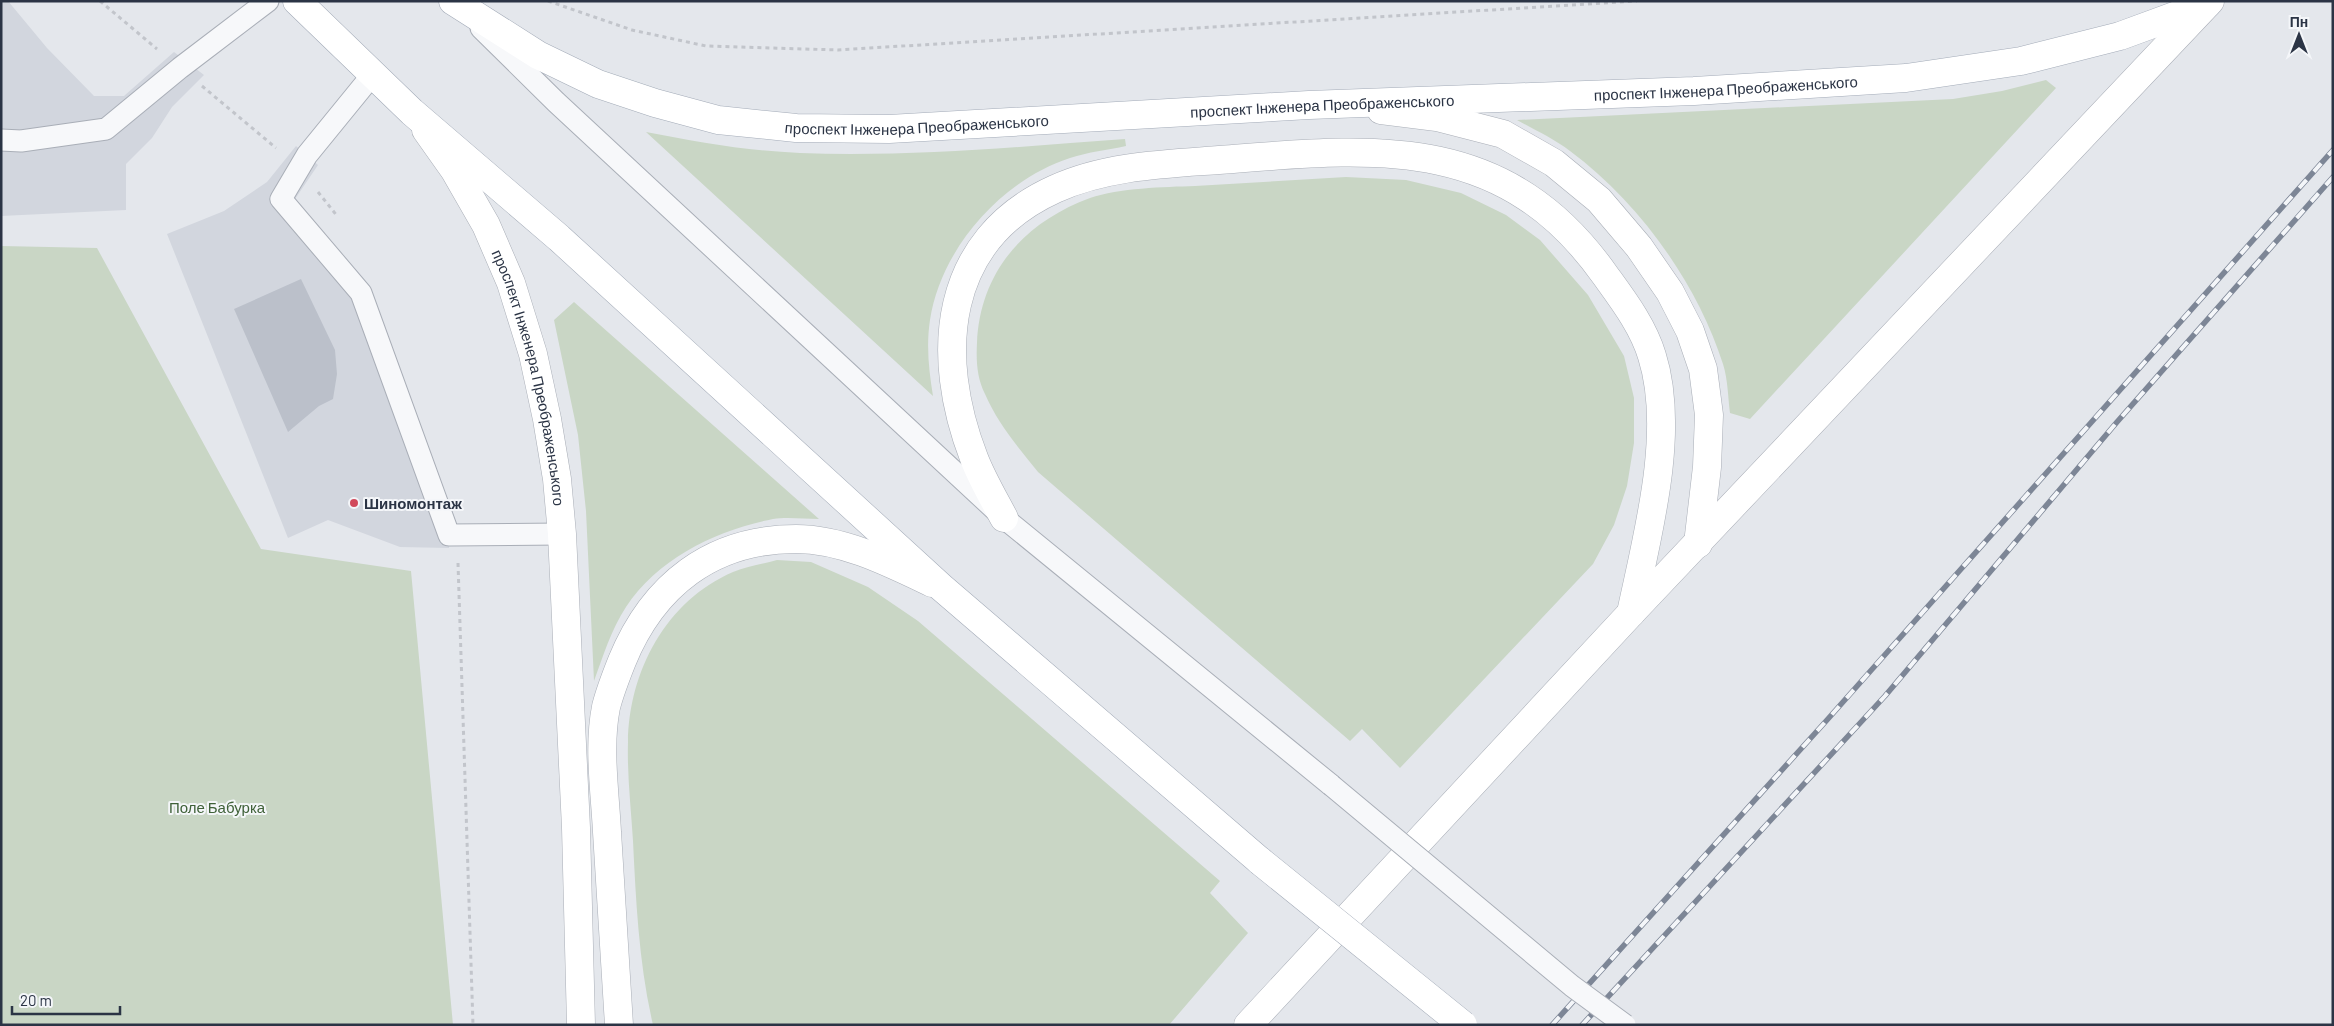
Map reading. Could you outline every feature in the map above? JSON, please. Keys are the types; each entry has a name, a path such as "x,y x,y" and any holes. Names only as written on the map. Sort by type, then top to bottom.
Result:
{"main road":[{"name":"проспект Інженера Преображенського","path":"297,1 412,112 460,178 486,225 511,283 533,354 557,479 562,534 576,828 581,1025"},
{"name":"проспект Інженера Преображенського","path":"455,2 538,55 598,84 655,104 718,120 796,128 889,129 1309,105 1694,92 1906,78 2021,61 2120,36 2209,2"},
{"path":"1248,1025 1631,613 2209,2"},
{"path":"1309,105 1437,117 1503,134 1554,163 1599,200 1639,247 1670,292 1690,331 1703,370 1710,414 1708,467 1698,544"},
{"path":"412,112 559,238 940,588 1260,861 1463,1025"},
{"path":"1004,518 975,460 961,418 953,377 952,341 956,302 967,272 986,241 1018,210 1055,189 1097,175 1152,165 1318,152 1384,152 1458,164 1507,184 1546,208 1595,260 1635,318 1652,355 1658,387 1660,449 1652,515 1631,613"},
{"path":"618,1025 603,759 606,708 632,636 655,602 683,574 713,556 752,542 797,539 840,546 888,562 940,588"},
{"path":"614,950 631,1025"}],"lane":[{"path":"1,140 21,141 106,129 180,68 268,1"},
{"path":"455,2 556,102 1004,518 1331,785 1572,986 1625,1025"},
{"path":"373,74 307,155 281,199 361,293 449,535 562,534"}],"path":[{"path":"100,1 287,157 341,221"},
{"path":"548,1 632,30 706,46 838,50 1638,1"},
{"path":"457,535 472,1025"}],"shaded area":[{"path":"1,1 8,1 47,48 94,96 124,96 174,52 204,75 172,107 152,138 126,164 126,210 1,216"},
{"path":"296,146 318,165 291,205 355,300 450,518 449,548 400,547 328,520 288,538 167,234 224,211 267,182"}],"green space":[{"path":"2046,80 2056,88 1750,419 1730,413 1725,370 1712,334 1681,274 1663,246 1642,219 1595,171 1570,151 1517,120 1953,99 2002,91"},
{"path":"646,132 723,146 800,153 881,154 1125,139 1126,146 1070,158 1045,168 1021,182 979,220 961,243 947,267 936,293 930,320 928,349 933,396"},
{"path":"1346,177 1406,180 1461,193 1506,215 1540,240 1588,295 1624,356 1634,398 1634,443 1627,486 1614,525 1593,564 1400,768 1362,729 1350,741 1038,472 1009,435 990,405 982,388 977,363 980,317 987,293 997,272 1010,252 1026,235 1067,208 1090,198 1128,190"},
{"name":"Поле Бабурка","path":"1,246 97,248 261,549 411,571 453,1025 1,1025"},
{"path":"574,302 819,519 778,518 731,530 690,549 672,561 639,590 626,607 612,634 594,681 586,511 578,435 554,320"},
{"path":"777,560 811,562 868,587 918,621 1220,881 1210,893 1248,933 1169,1025 653,1025 644,979 639,933 629,779 628,742 635,690 644,665 656,641 688,601 709,585 733,572"}],"building":[{"path":"301,279 335,350 337,374 333,399 319,406 288,432 234,309"}],"railway":[{"path":"1552,1025 1827,720 2333,150"},
{"path":"1582,1025 1885,696 2117,422 2333,177"}],"place":[{"name":"Шиномонтаж","path":"354,503"}]}
